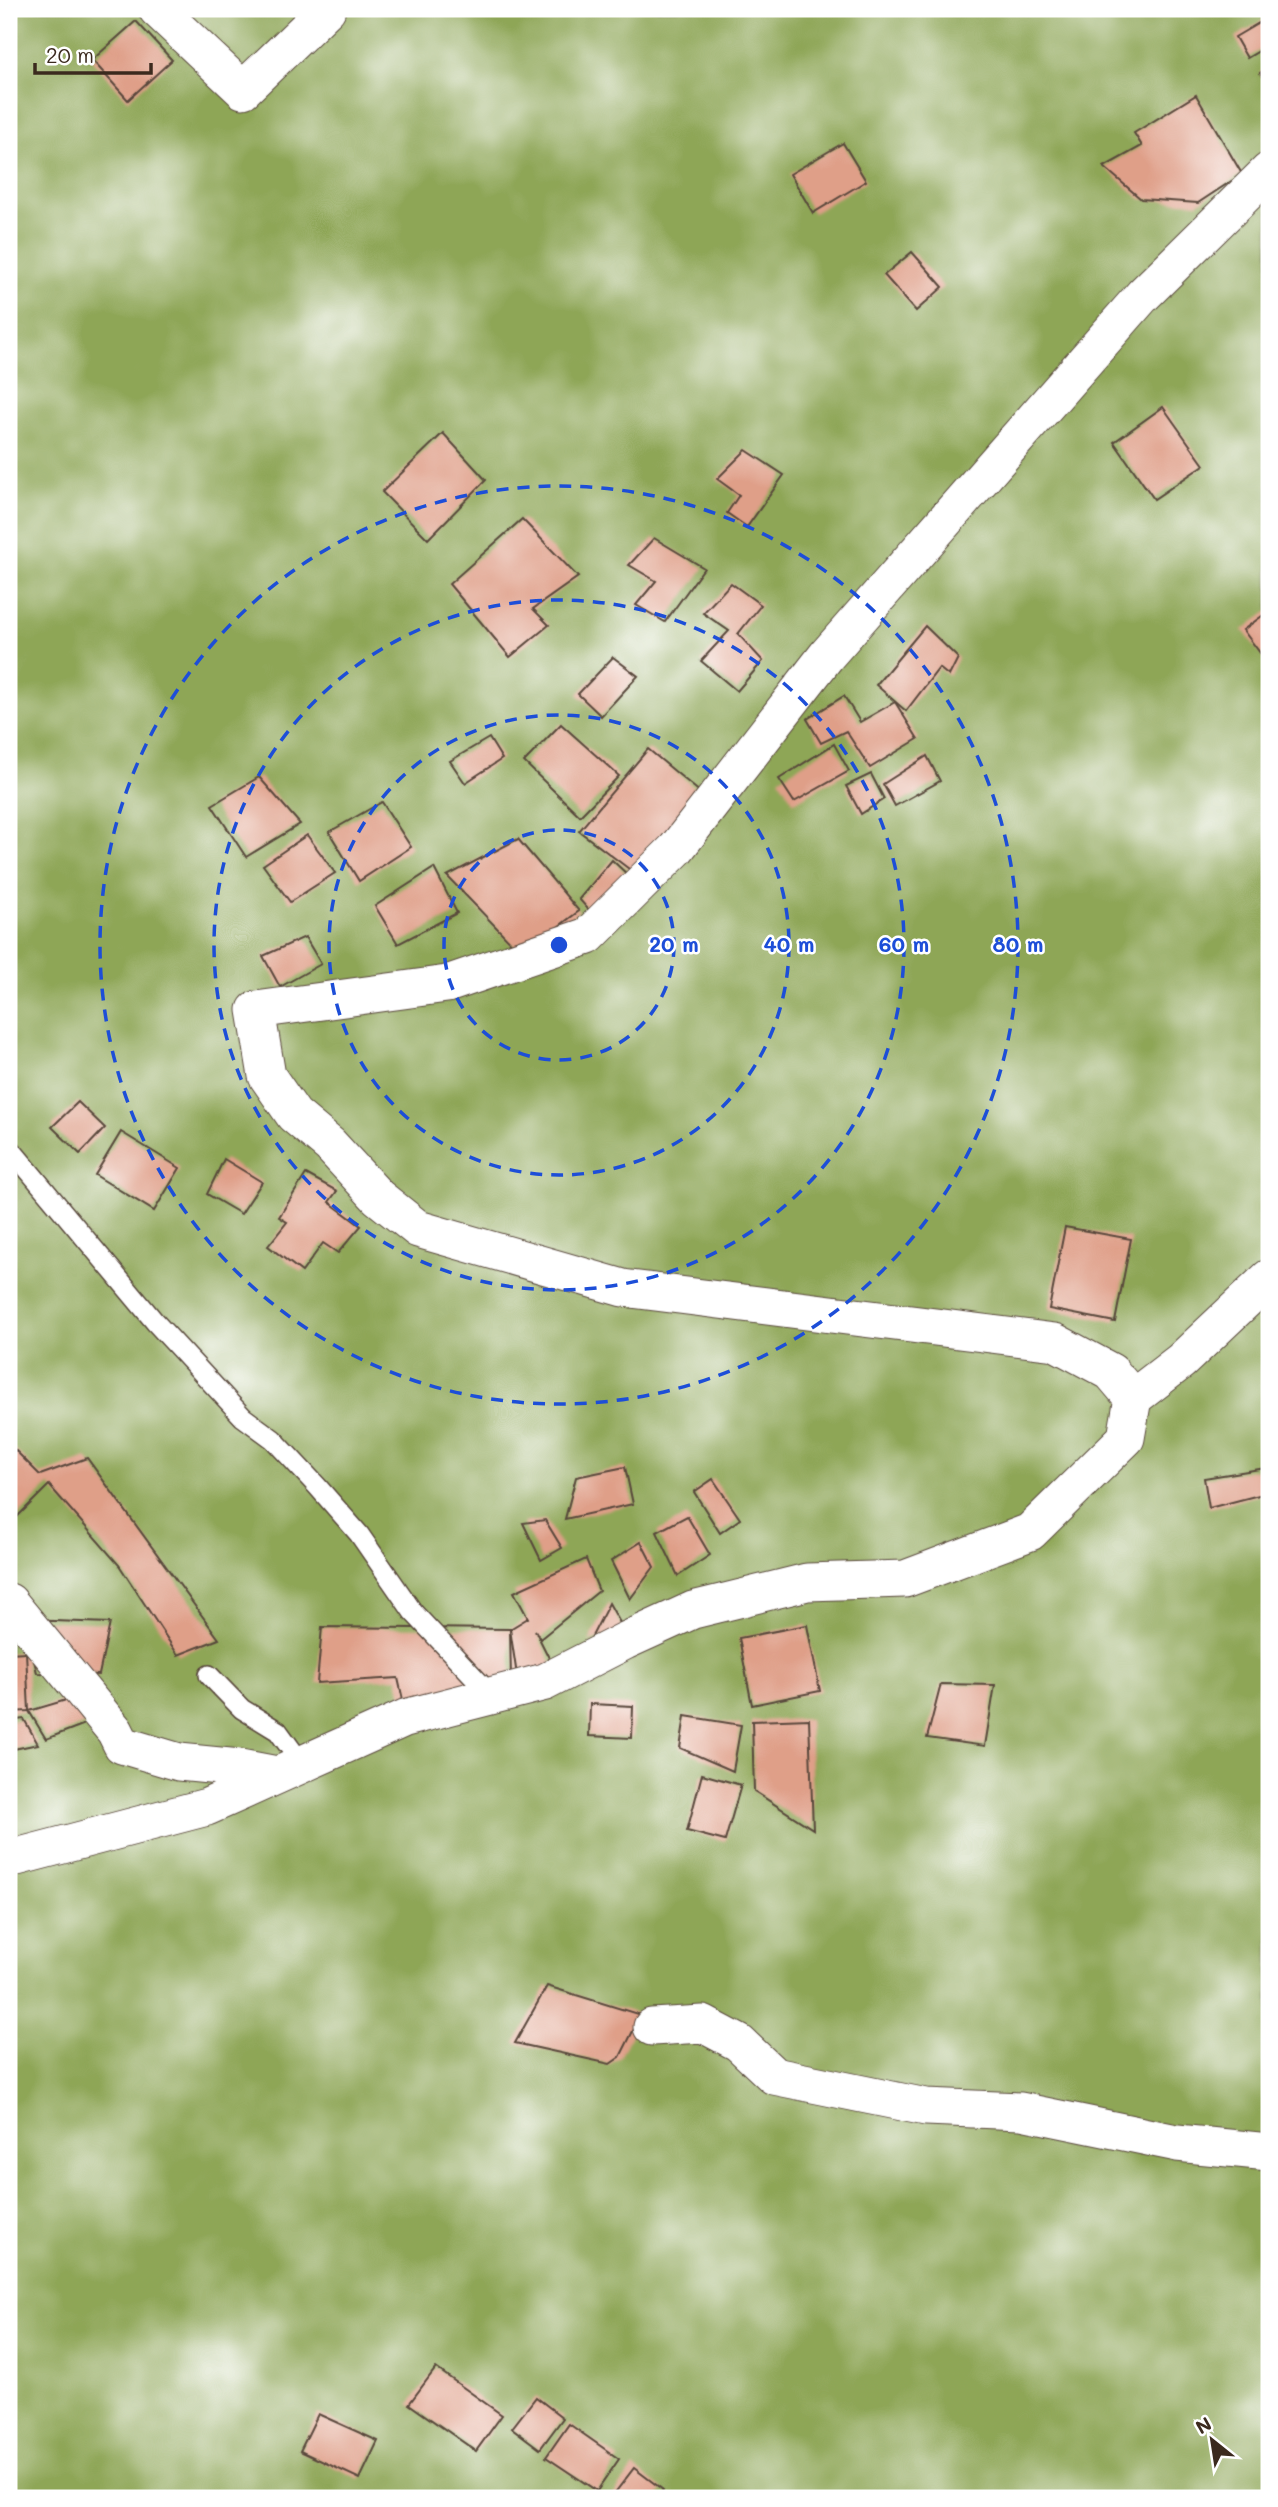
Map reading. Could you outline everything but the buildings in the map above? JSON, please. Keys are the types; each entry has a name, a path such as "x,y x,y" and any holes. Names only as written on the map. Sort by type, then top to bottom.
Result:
{"street":[{"path":"157,9 243,90 327,9"},
{"path":"1133,1398 1111,1372 1055,1342 623,1288 418,1229 378,1197 330,1145 294,1115 267,1076 256,1010 447,984 588,936 676,849 827,655 1143,295 1269,171"},
{"path":"9,1859 207,1807 405,1717 545,1682 692,1610 807,1582 905,1579 1030,1532 1126,1438 1133,1398 1181,1361 1269,1278"},
{"path":"9,1602 115,1731 122,1745 180,1762 289,1770"},
{"path":"652,2027 703,2024 739,2043 774,2076 926,2107 1021,2112 1177,2143 1269,2152"}],"lane":[{"path":"9,1147 164,1332 243,1417 273,1439 325,1495 359,1534 412,1612 492,1696"},
{"path":"209,1675 242,1709 278,1731 289,1770"}],"green space":[{"path":"9,9 1269,9 1269,2498 9,2498"}]}
